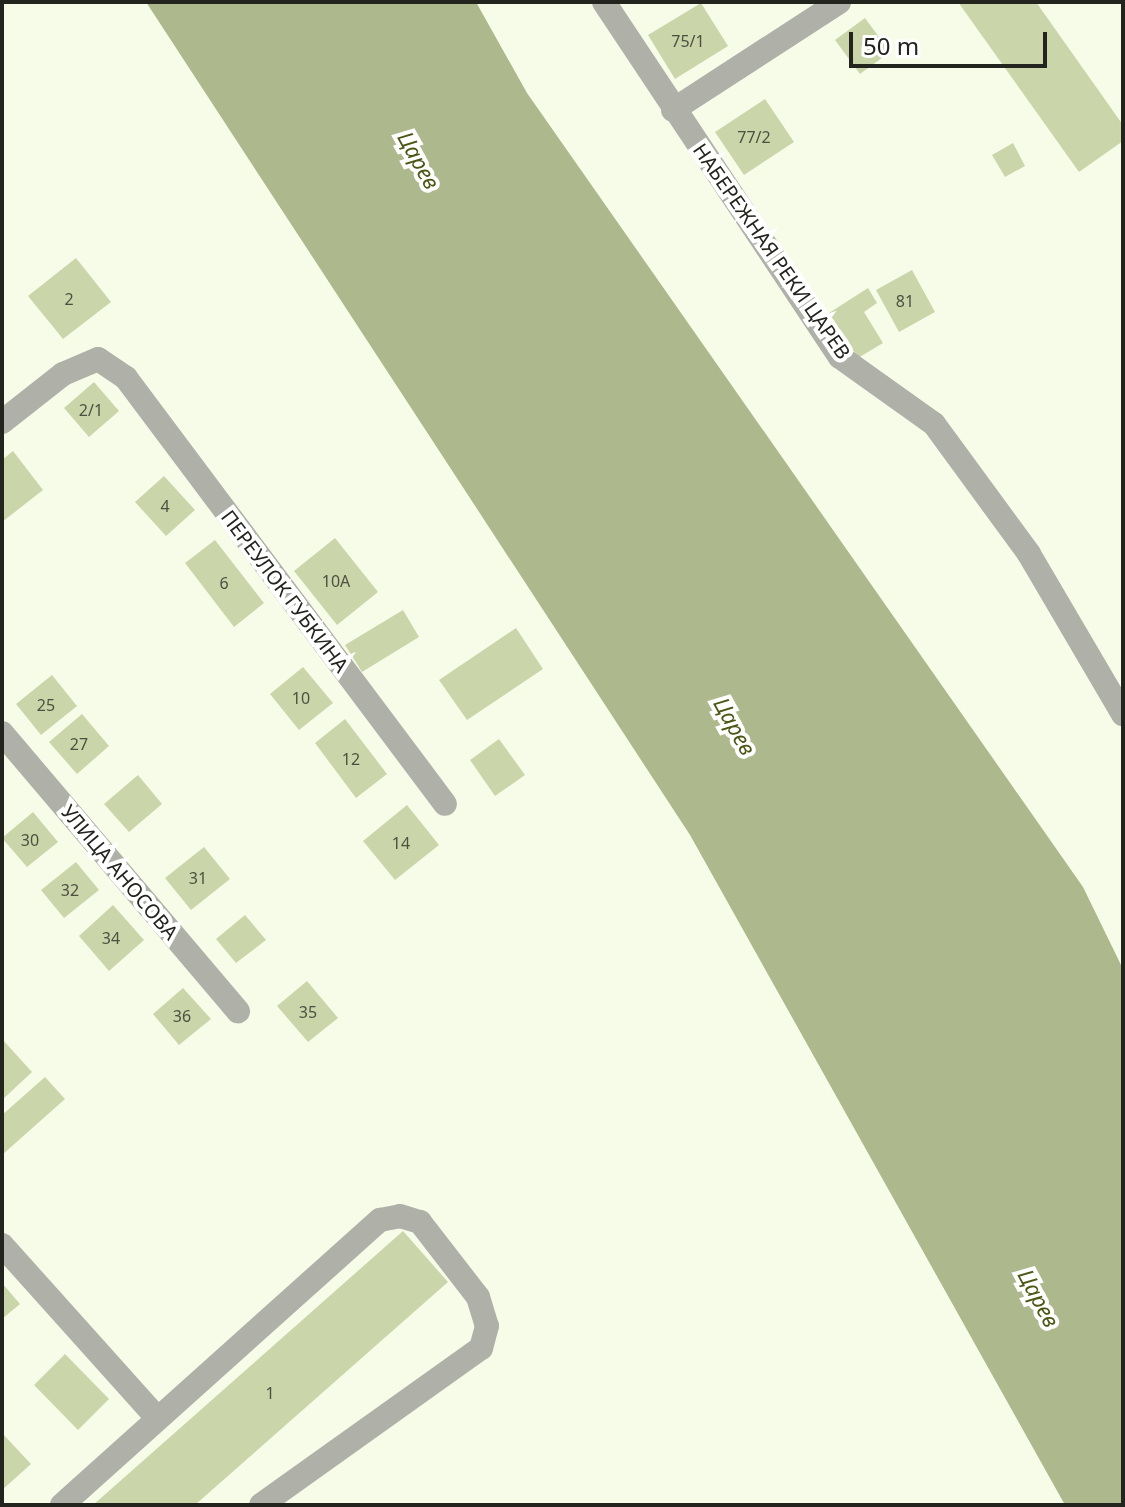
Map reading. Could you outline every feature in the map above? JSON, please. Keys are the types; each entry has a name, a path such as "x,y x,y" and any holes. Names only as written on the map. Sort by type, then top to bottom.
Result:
{"street":[{"name":"НАБЕРЕЖНАЯ РЕКИ ЦАРЕВ","path":"604,2 840,357 934,424 1029,554 1123,714"},
{"path":"673,110 839,2"},
{"name":"ПЕРЕУЛОК ГУБКИНА","path":"2,422 63,374 98,359 126,378 445,804"},
{"name":"УЛИЦА АНОСОВА","path":"2,733 238,1011"},
{"path":"62,1505 380,1220 400,1216 420,1222 478,1297 487,1326 481,1348 261,1505"},
{"path":"2,1245 157,1418"}],"water":[{"name":"Царев","path":"146,2 476,2 527,93 1083,887 1123,969 1123,1505 1065,1505 690,835"}],"building":[{"path":"958,2 1036,2 1123,125 1123,141 1079,172"},
{"path":"701,3 728,46 675,79 648,35"},
{"path":"865,18 890,52 860,74 835,40"},
{"path":"765,99 794,142 744,175 715,132"},
{"path":"1013,143 1025,166 1005,177 992,155"},
{"path":"76,258 111,302 63,339 28,296"},
{"path":"912,270 935,312 899,332 876,290"},
{"path":"868,288 877,303 864,312 883,343 858,358 829,313"},
{"path":"94,382 119,411 89,437 64,408"},
{"path":"13,451 43,490 2,522 2,460"},
{"path":"164,476 195,510 166,536 135,502"},
{"path":"335,538 378,592 337,625 294,571"},
{"path":"215,540 264,603 234,627 185,563"},
{"path":"403,610 419,637 362,672 345,645"},
{"path":"516,628 543,669 467,720 439,680"},
{"path":"303,667 333,703 299,730 270,694"},
{"path":"52,675 77,706 41,735 16,704"},
{"path":"82,714 109,746 77,774 49,742"},
{"path":"345,719 387,774 356,798 315,743"},
{"path":"499,739 525,775 495,796 470,760"},
{"path":"138,775 162,804 129,832 104,804"},
{"path":"407,805 439,845 395,880 363,841"},
{"path":"33,812 58,842 27,867 2,838"},
{"path":"204,847 230,879 191,910 165,878"},
{"path":"76,862 99,890 64,918 41,890"},
{"path":"113,905 144,940 109,971 79,936"},
{"path":"245,915 266,940 236,963 216,939"},
{"path":"307,981 338,1018 308,1042 277,1006"},
{"path":"183,988 211,1019 179,1045 153,1014"},
{"path":"2,1039 32,1072 2,1100"},
{"path":"45,1077 65,1099 2,1155 2,1115"},
{"path":"403,1231 448,1282 195,1505 93,1505"},
{"path":"2,1283 20,1304 2,1319"},
{"path":"65,1354 109,1399 78,1430 34,1385"},
{"path":"2,1433 31,1464 2,1490"}]}
